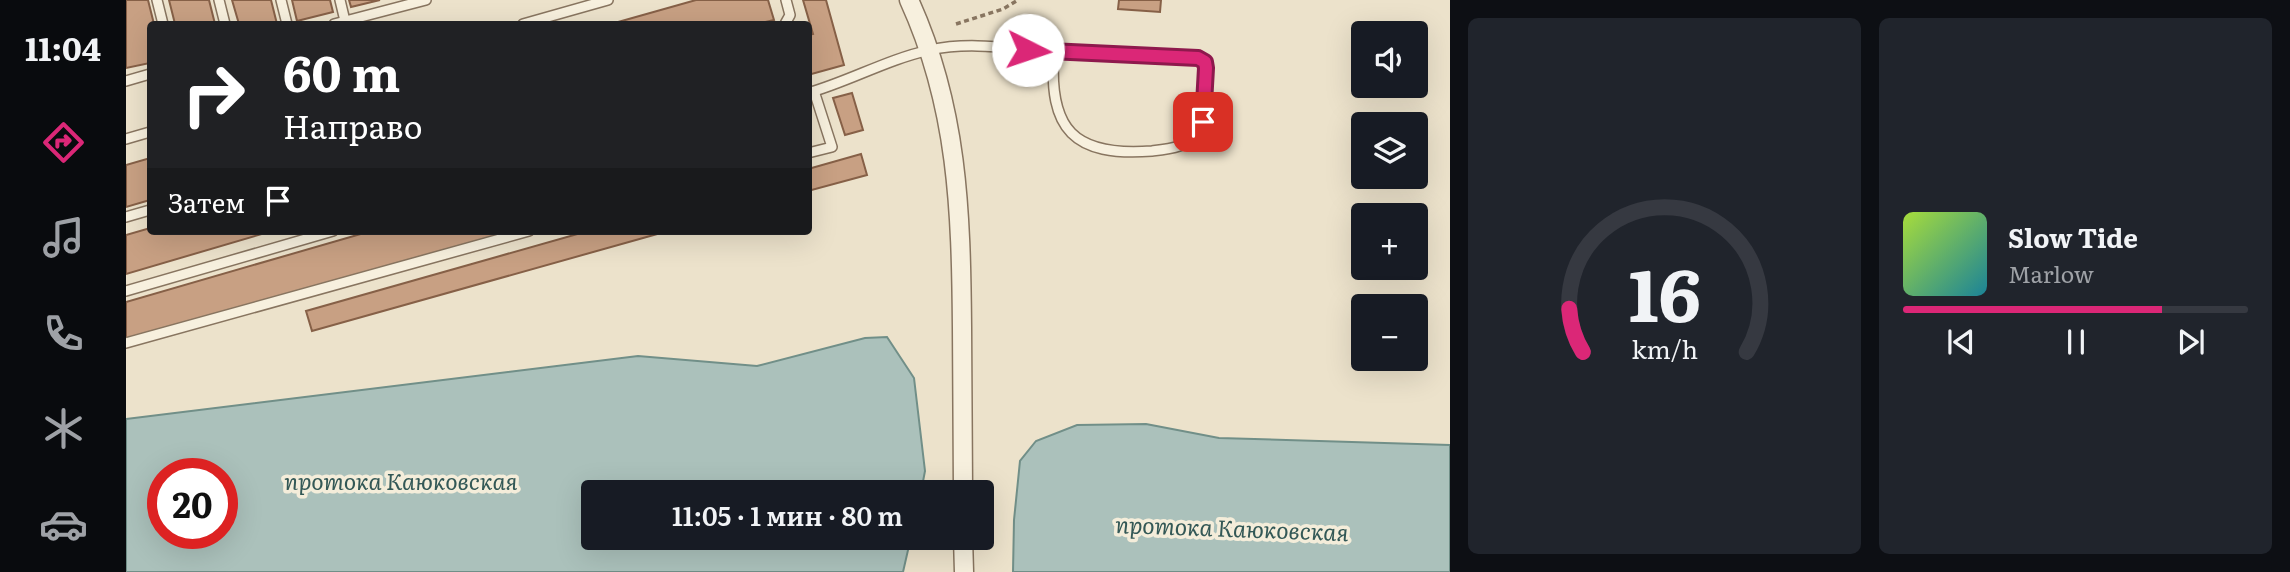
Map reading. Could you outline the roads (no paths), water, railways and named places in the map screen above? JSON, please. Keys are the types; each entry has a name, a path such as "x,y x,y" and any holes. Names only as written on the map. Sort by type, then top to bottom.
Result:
{"street":[{"path":"909,0 942,90 956,178 961,272 963,480"},
{"path":"963,550 964,572"}],"lane":[{"path":"157,0 162,21"},
{"path":"219,0 224,21"},
{"path":"281,0 286,21"},
{"path":"340,0 345,21 402,3 426,0"},
{"path":"534,21 608,0"},
{"path":"786,0 790,15 787,21"},
{"path":"812,92 883,64 929,50 976,46 1198,58 1205,62 1206,68 1203,122 1199,132 1181,146 1167,149 1114,152 1087,146 1069,129 1058,106 1052,82 1054,52"},
{"path":"126,81 147,75"},
{"path":"812,95 832,146 812,152"},
{"path":"126,139 147,133"},
{"path":"126,217 147,211"},
{"path":"126,291 319,235"},
{"path":"126,343 515,235"}],"water":[{"name":"протока Каюковская","path":"887,337 914,378 925,471 923,480 581,480 581,550 908,550 903,572 126,572 126,419 638,356 757,366 865,338"},
{"name":"протока Каюковская","path":"1146,424 1219,438 1450,445 1450,572 1013,572 1014,520 1020,461 1036,441 1077,425"}]}
